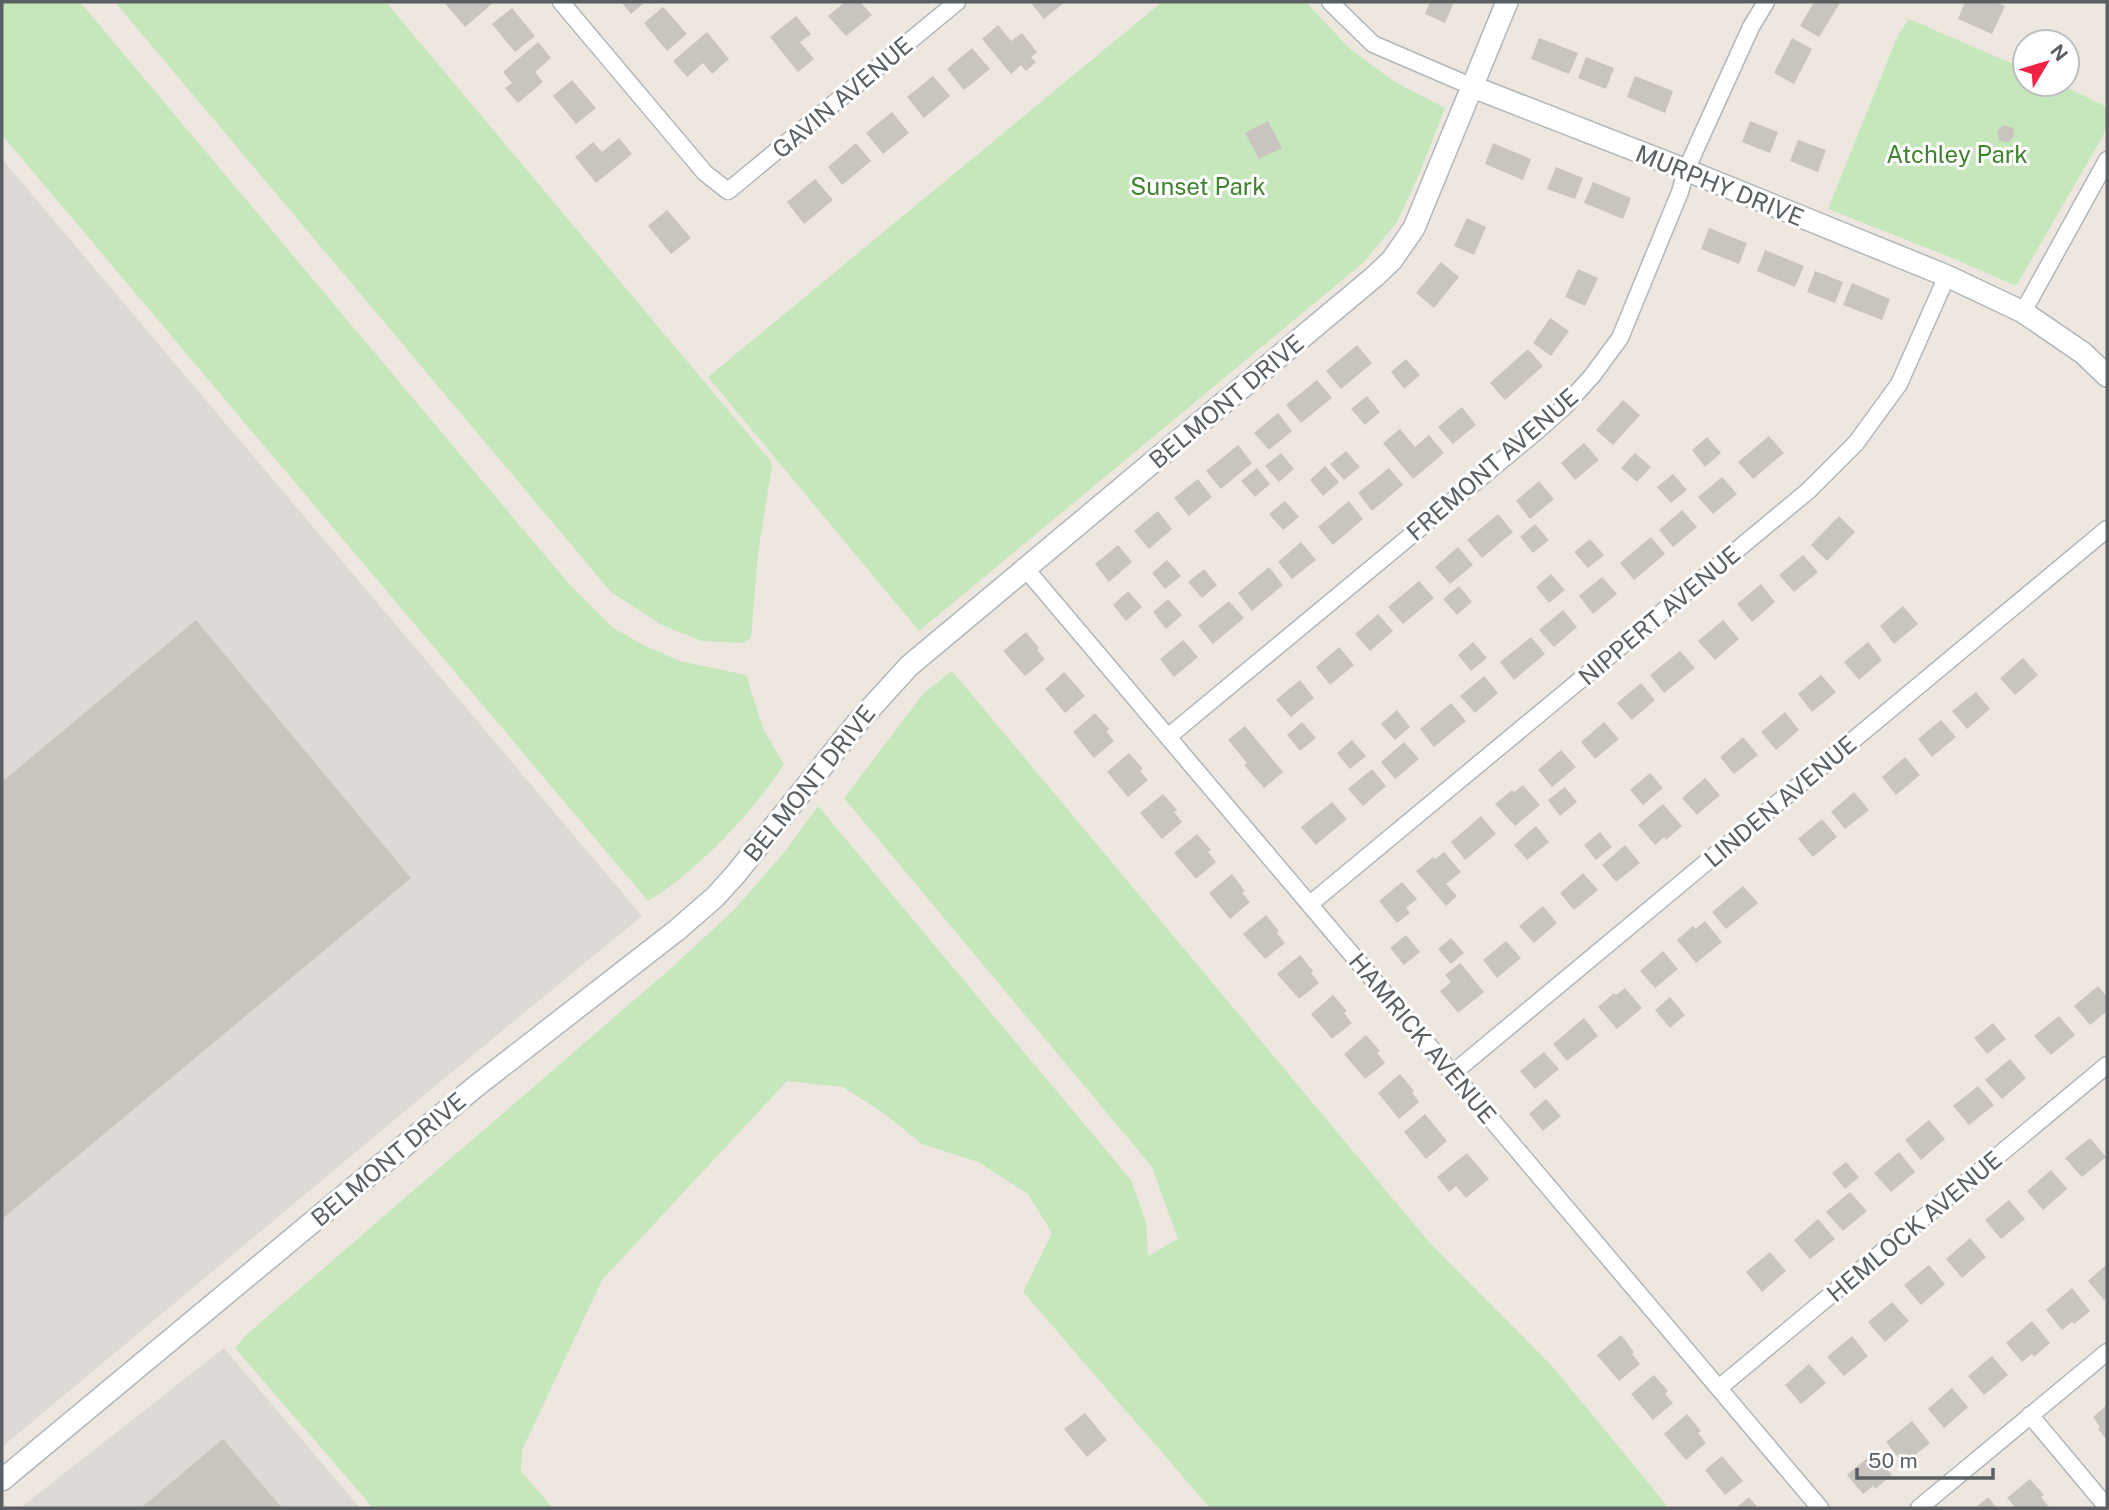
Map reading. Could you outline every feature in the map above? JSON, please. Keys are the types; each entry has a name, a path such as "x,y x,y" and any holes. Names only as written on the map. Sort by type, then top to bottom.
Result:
{"street":[{"name":"GAVIN AVENUE","path":"562,2 705,173 728,191 957,2"},
{"name":"MURPHY DRIVE","path":"1329,2 1373,44 1473,88 1686,170 1947,276 2023,312 2083,353 2107,376"},
{"name":"BELMONT DRIVE","path":"2,1480 475,1087 677,930 715,897 881,693 909,666 1392,260 1414,228 1507,2"},
{"name":"FREMONT AVENUE","path":"1169,736 1563,408 1592,376 1620,338 1680,192 1686,170 1751,27 1766,2"},
{"path":"2023,312 2107,160"},
{"name":"NIPPERT AVENUE","path":"1310,904 1808,491 1856,443 1899,384 1947,276"},
{"name":"LINDEN AVENUE","path":"1453,1073 2107,529"},
{"name":"HAMRICK AVENUE","path":"1026,568 1820,1508"},
{"name":"HEMLOCK AVENUE","path":"1720,1387 2107,1065"},
{"path":"1919,1508 2107,1352"},
{"path":"2030,1415 2107,1507"}],"shaded area":[{"path":"2,159 642,916 2,1447"},
{"path":"224,1348 360,1508 20,1508"}],"green space":[{"path":"2,2 80,2 569,584 612,627 645,646 680,661 746,675 764,731 784,764 741,820 685,875 648,901 2,135"},
{"path":"115,2 386,2 769,459 772,466 758,553 751,638 743,643 702,641 662,625 611,592"},
{"name":"Sunset Park","path":"1162,2 1306,2 1349,48 1395,82 1445,108 1397,222 1364,262 919,631 708,377"},
{"name":"Atchley Park","path":"1909,19 2011,63 2011,98 2081,98 2081,94 2107,107 2103,136 2016,286 1828,209 1898,35"},
{"path":"952,671 1429,1242 1552,1366 1669,1508 1210,1508 1023,1292 1052,1233 1028,1194 978,1162 922,1144 886,1115 843,1087 787,1081 602,1280 522,1450 521,1471 553,1508 373,1508 235,1348 245,1336 669,970 735,909 786,850 818,806 1131,1180 1146,1222 1148,1256 1178,1239 1152,1167 844,798 924,693"}],"building":[{"path":"444,2 494,2 465,27"},
{"path":"621,2 645,2 631,14"},
{"path":"845,2 860,2 872,15 846,36 828,16"},
{"path":"1030,2 1065,2 1044,19"},
{"path":"1430,2 1454,2 1445,23 1425,14"},
{"path":"1814,2 1840,3 1819,37 1800,26"},
{"path":"1965,2 1996,2 2005,6 1992,34 1958,19"},
{"path":"663,7 687,34 667,51 644,23"},
{"path":"512,8 535,36 515,52 492,24"},
{"path":"796,16 811,34 800,42 814,59 798,72 770,37"},
{"path":"998,25 1011,41 1022,33 1037,52 1031,57 1036,62 1026,71 1021,65 1011,74 982,39"},
{"path":"707,32 729,59 712,74 703,63 687,77 673,61"},
{"path":"1539,38 1578,53 1569,74 1531,59"},
{"path":"1792,38 1812,49 1794,84 1774,73"},
{"path":"538,42 551,58 535,72 543,82 518,103 505,88 512,83 503,72"},
{"path":"972,48 990,69 964,90 947,69"},
{"path":"1586,57 1614,68 1606,89 1578,78"},
{"path":"933,76 950,96 924,118 907,97"},
{"path":"1635,76 1673,91 1665,113 1627,97"},
{"path":"572,80 596,108 576,124 553,96"},
{"path":"892,112 909,133 883,154 866,133"},
{"path":"1268,121 1282,148 1259,159 1245,133"},
{"path":"1750,121 1778,132 1770,153 1742,142"},
{"path":"2004,125 2013,128 2014,136 2008,143 1999,140 1997,131"},
{"path":"619,138 632,154 596,183 575,157 593,142 602,152"},
{"path":"1798,140 1826,150 1818,172 1790,161"},
{"path":"856,143 871,161 842,185 828,167"},
{"path":"1493,143 1531,159 1523,180 1485,164"},
{"path":"1556,167 1583,178 1575,199 1547,189"},
{"path":"815,179 833,200 804,224 787,202"},
{"path":"1593,182 1631,198 1623,219 1584,203"},
{"path":"667,210 691,238 671,254 648,226"},
{"path":"1467,218 1486,227 1474,255 1454,246"},
{"path":"1709,228 1747,243 1739,264 1701,249"},
{"path":"1765,250 1804,266 1795,287 1757,271"},
{"path":"1441,262 1459,277 1434,308 1416,293"},
{"path":"1578,269 1598,278 1585,306 1565,297"},
{"path":"1815,271 1843,282 1835,303 1807,292"},
{"path":"1852,283 1890,299 1882,320 1843,305"},
{"path":"1550,318 1569,331 1551,356 1533,343"},
{"path":"1357,345 1372,363 1341,389 1326,371"},
{"path":"1528,349 1543,366 1505,400 1490,383"},
{"path":"1406,359 1420,375 1404,389 1391,372"},
{"path":"1317,380 1332,398 1301,423 1286,405"},
{"path":"1367,396 1380,412 1365,425 1351,409"},
{"path":"1623,400 1640,415 1613,445 1596,430"},
{"path":"1462,407 1476,425 1453,444 1438,427"},
{"path":"1278,413 1292,431 1269,450 1254,433"},
{"path":"1400,429 1415,447 1429,435 1444,453 1413,479 1383,443"},
{"path":"1769,436 1784,453 1753,479 1738,462"},
{"path":"1707,437 1721,453 1705,467 1692,450"},
{"path":"1584,443 1599,460 1575,480 1561,463"},
{"path":"1238,445 1252,463 1221,489 1206,471"},
{"path":"1346,451 1360,467 1344,480 1330,464"},
{"path":"1281,453 1294,469 1279,482 1265,466"},
{"path":"1635,453 1651,467 1637,482 1621,468"},
{"path":"1325,466 1339,482 1323,496 1310,480"},
{"path":"1257,468 1270,484 1255,497 1241,481"},
{"path":"1389,468 1403,485 1372,511 1358,493"},
{"path":"1673,474 1687,490 1671,503 1657,487"},
{"path":"1722,477 1737,494 1713,514 1698,497"},
{"path":"1198,479 1212,497 1189,516 1174,498"},
{"path":"1539,481 1554,499 1530,519 1516,501"},
{"path":"1285,501 1299,517 1283,530 1269,514"},
{"path":"1349,501 1363,519 1333,545 1318,527"},
{"path":"1682,510 1697,527 1673,547 1659,530"},
{"path":"1158,511 1172,529 1149,549 1134,531"},
{"path":"1498,514 1513,532 1482,558 1467,540"},
{"path":"1839,516 1855,532 1827,561 1811,545"},
{"path":"1535,524 1549,540 1533,553 1520,537"},
{"path":"1651,537 1665,554 1634,580 1620,563"},
{"path":"1590,539 1604,555 1588,568 1574,552"},
{"path":"1301,542 1316,560 1292,579 1278,562"},
{"path":"1118,545 1132,562 1109,582 1095,564"},
{"path":"1458,547 1473,565 1450,584 1435,567"},
{"path":"1803,555 1818,572 1794,592 1779,575"},
{"path":"1167,560 1181,576 1165,589 1152,573"},
{"path":"1269,567 1283,585 1252,611 1238,593"},
{"path":"1204,569 1217,585 1202,598 1188,582"},
{"path":"1551,574 1565,590 1549,603 1536,587"},
{"path":"1602,577 1617,594 1593,614 1579,596"},
{"path":"1419,581 1434,598 1403,624 1388,607"},
{"path":"1761,584 1775,602 1752,622 1737,604"},
{"path":"1459,586 1472,602 1457,615 1443,599"},
{"path":"1128,591 1142,607 1126,621 1113,605"},
{"path":"1168,599 1182,615 1166,629 1153,612"},
{"path":"1229,601 1244,618 1213,644 1198,626"},
{"path":"1903,606 1918,624 1894,644 1880,626"},
{"path":"1563,610 1577,627 1554,647 1539,630"},
{"path":"1378,614 1393,631 1370,651 1355,634"},
{"path":"196,620 411,878 2,1219 2,782"},
{"path":"1723,620 1739,639 1715,660 1698,641"},
{"path":"1026,632 1045,659 1025,676 1003,651"},
{"path":"1531,637 1545,654 1514,680 1500,662"},
{"path":"1183,640 1198,657 1174,677 1160,659"},
{"path":"1473,642 1487,658 1471,671 1458,655"},
{"path":"1868,642 1882,660 1859,680 1844,662"},
{"path":"1339,647 1354,665 1330,685 1316,667"},
{"path":"1680,651 1695,668 1664,693 1650,675"},
{"path":"2023,658 2038,675 2015,695 2000,678"},
{"path":"1064,672 1085,696 1065,713 1045,689"},
{"path":"1821,675 1836,692 1812,712 1798,694"},
{"path":"1484,676 1498,693 1475,713 1460,696"},
{"path":"1300,680 1314,698 1291,717 1276,700"},
{"path":"1641,683 1655,700 1632,720 1617,703"},
{"path":"1976,692 1990,709 1967,729 1952,711"},
{"path":"1451,703 1466,721 1434,747 1420,729"},
{"path":"1397,710 1410,727 1395,740 1381,724"},
{"path":"1785,712 1799,730 1776,750 1761,732"},
{"path":"1095,713 1109,729 1107,732 1114,741 1094,758 1073,732"},
{"path":"1941,720 1956,737 1932,757 1918,739"},
{"path":"1302,722 1316,738 1300,751 1287,735"},
{"path":"1604,722 1619,739 1595,759 1581,742"},
{"path":"1245,726 1283,772 1264,788 1244,765 1247,763 1228,740"},
{"path":"1743,737 1758,755 1734,774 1720,757"},
{"path":"1352,740 1366,756 1350,769 1337,753"},
{"path":"1404,742 1419,759 1395,779 1381,762"},
{"path":"1561,750 1576,767 1552,787 1538,770"},
{"path":"1129,753 1143,769 1140,771 1148,780 1128,797 1107,772"},
{"path":"1905,757 1920,775 1896,795 1882,777"},
{"path":"1372,769 1386,786 1363,806 1348,789"},
{"path":"1650,773 1663,788 1643,805 1630,790"},
{"path":"1705,778 1720,795 1697,815 1682,798"},
{"path":"1523,785 1540,805 1515,826 1495,804"},
{"path":"1565,787 1577,802 1560,816 1548,800"},
{"path":"1854,792 1869,810 1845,829 1831,812"},
{"path":"1163,794 1177,810 1174,812 1182,822 1162,839 1140,813"},
{"path":"1332,802 1347,819 1316,845 1301,827"},
{"path":"1663,804 1682,826 1666,840 1664,837 1655,845 1638,825"},
{"path":"1481,816 1496,834 1465,860 1451,842"},
{"path":"1822,819 1837,837 1813,857 1798,839"},
{"path":"1536,826 1549,842 1527,860 1514,845"},
{"path":"1600,832 1612,847 1596,860 1584,845"},
{"path":"1197,834 1211,850 1208,852 1216,862 1196,879 1174,853"},
{"path":"1625,845 1640,863 1616,882 1602,865"},
{"path":"1444,852 1461,872 1446,884 1457,896 1446,906 1416,871"},
{"path":"1583,873 1598,890 1574,910 1560,893"},
{"path":"1232,874 1250,902 1230,919 1209,893"},
{"path":"1402,882 1417,899 1406,908 1410,913 1397,923 1379,901"},
{"path":"1743,886 1758,903 1726,929 1712,912"},
{"path":"1543,906 1557,923 1534,943 1519,926"},
{"path":"1266,915 1285,943 1265,959 1243,934"},
{"path":"1705,921 1722,942 1696,963 1677,940 1693,926 1696,929"},
{"path":"1406,935 1420,952 1404,965 1390,948"},
{"path":"1451,938 1464,953 1451,964 1438,949"},
{"path":"1506,941 1521,958 1497,978 1483,960"},
{"path":"1663,951 1678,969 1655,988 1640,971"},
{"path":"1300,955 1319,983 1299,999 1277,974"},
{"path":"1460,963 1484,992 1458,1013 1440,991 1451,982 1445,975"},
{"path":"2098,986 2107,997 2107,1011 2090,1025 2074,1006"},
{"path":"1625,988 1642,1008 1617,1029 1598,1007 1614,993 1616,995"},
{"path":"1333,995 1347,1011 1344,1013 1352,1023 1332,1039 1311,1014"},
{"path":"1670,997 1685,1015 1670,1028 1655,1010"},
{"path":"2059,1016 2075,1035 2051,1055 2034,1036"},
{"path":"1584,1018 1598,1036 1567,1061 1553,1044"},
{"path":"1993,1023 2006,1039 1987,1054 1974,1038"},
{"path":"1366,1035 1380,1051 1377,1053 1385,1063 1365,1079 1344,1054"},
{"path":"1544,1052 1559,1069 1535,1089 1520,1071"},
{"path":"2010,1059 2026,1078 2002,1099 1985,1080"},
{"path":"1400,1074 1419,1102 1399,1119 1378,1093"},
{"path":"1978,1086 1994,1105 1969,1125 1953,1106"},
{"path":"1546,1099 1561,1116 1543,1131 1529,1114"},
{"path":"1425,1114 1447,1141 1426,1159 1404,1132"},
{"path":"1929,1120 1945,1139 1921,1160 1905,1140"},
{"path":"2090,1138 2106,1157 2082,1177 2065,1158"},
{"path":"1899,1152 1915,1172 1891,1192 1874,1173"},
{"path":"1467,1153 1489,1179 1466,1198 1456,1186 1449,1192 1437,1177"},
{"path":"1846,1162 1859,1177 1845,1189 1832,1173"},
{"path":"2051,1170 2067,1189 2043,1210 2027,1191"},
{"path":"1850,1192 1867,1211 1843,1231 1826,1212"},
{"path":"2009,1200 2025,1219 2001,1239 1985,1220"},
{"path":"1818,1219 1835,1239 1810,1259 1794,1240"},
{"path":"1970,1238 1986,1257 1962,1278 1946,1259"},
{"path":"1770,1252 1786,1271 1762,1292 1746,1272"},
{"path":"2107,1264 2107,1297 2104,1300 2088,1281"},
{"path":"1929,1265 1945,1284 1921,1305 1904,1285"},
{"path":"2072,1288 2090,1311 2062,1330 2046,1310"},
{"path":"1892,1302 1909,1321 1885,1342 1868,1322"},
{"path":"2032,1321 2050,1343 2034,1357 2032,1354 2022,1362 2006,1343"},
{"path":"1621,1335 1640,1364 1619,1381 1597,1355"},
{"path":"1852,1336 1868,1356 1844,1376 1827,1357"},
{"path":"1992,1356 2008,1375 1984,1395 1968,1376"},
{"path":"1809,1364 1826,1383 1801,1404 1785,1385"},
{"path":"1654,1375 1668,1391 1665,1394 1673,1403 1653,1420 1631,1394"},
{"path":"1952,1388 1968,1407 1944,1428 1928,1409"},
{"path":"2107,1405 2107,1440 2093,1417"},
{"path":"1085,1413 1107,1440 1087,1457 1064,1429"},
{"path":"1687,1414 1701,1431 1698,1433 1706,1443 1686,1460 1664,1434"},
{"path":"1912,1421 1930,1443 1902,1462 1886,1442"},
{"path":"223,1439 282,1508 141,1508"},
{"path":"1873,1453 1892,1475 1875,1489 1873,1486 1863,1494 1847,1475"},
{"path":"1722,1456 1743,1481 1725,1495 1705,1470"},
{"path":"2030,1479 2044,1495 2041,1497 2049,1507 2016,1508 2007,1498"},
{"path":"1749,1497 1758,1508 1736,1508"},
{"path":"1988,1497 1997,1508 1975,1508"}]}
